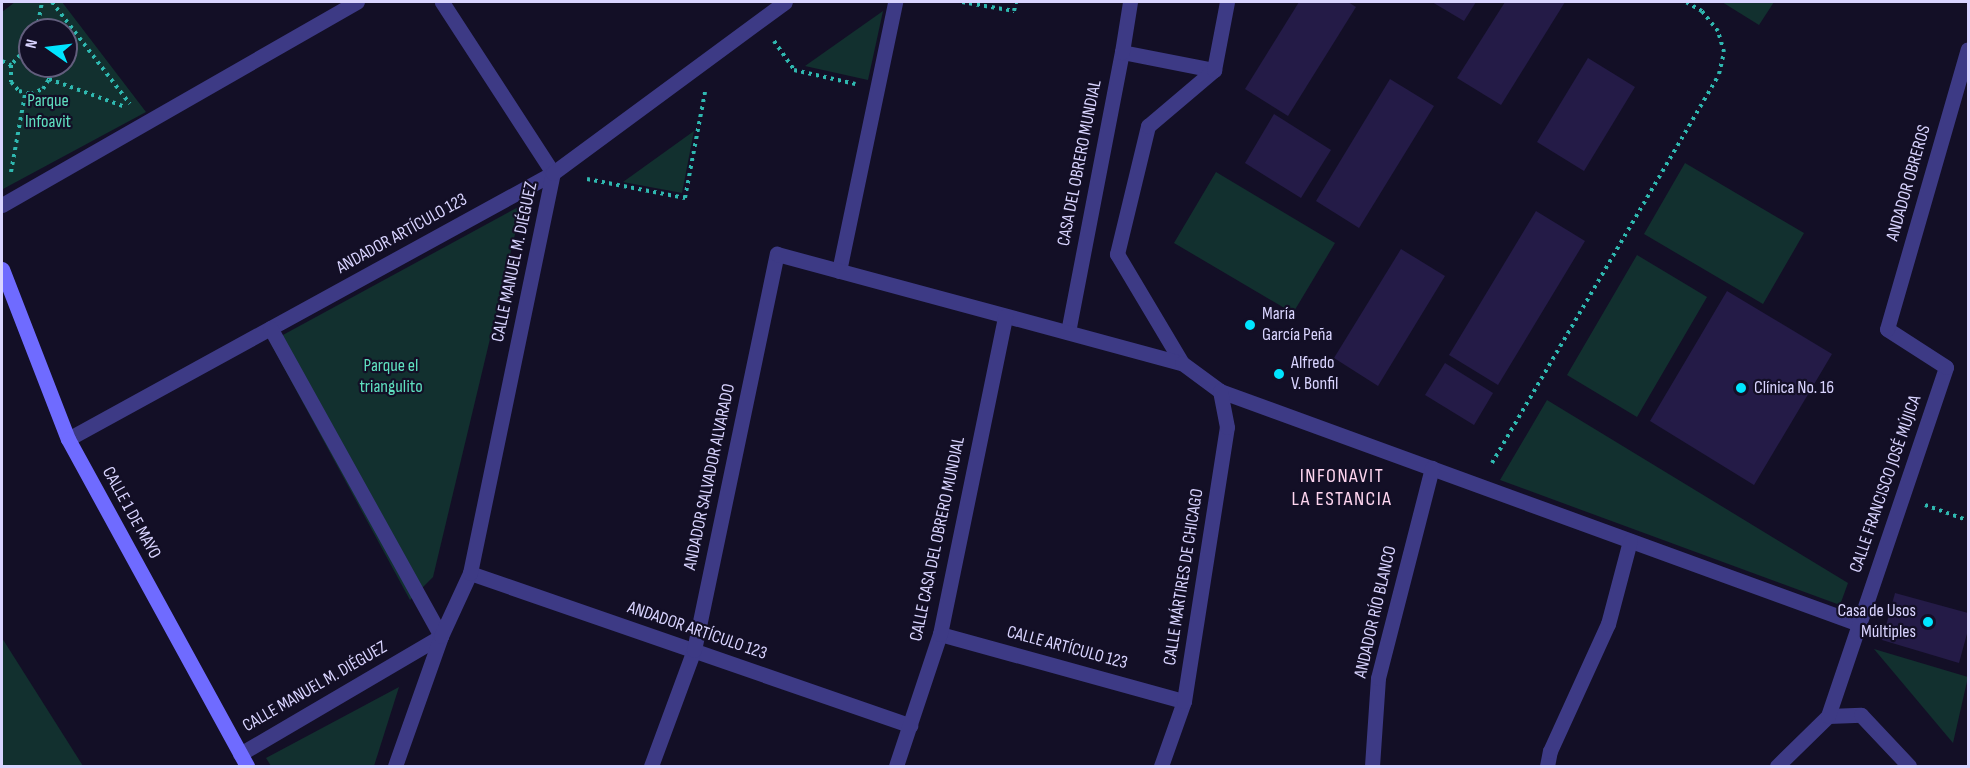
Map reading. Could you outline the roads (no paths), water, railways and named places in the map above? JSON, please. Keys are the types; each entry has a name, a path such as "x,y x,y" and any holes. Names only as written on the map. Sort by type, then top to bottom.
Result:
{"street":[{"path":"2,205 357,2"},
{"path":"442,2 553,173"},
{"name":"CALLE MANUEL M. DIÉGUEZ","path":"395,766 441,636 470,573 553,173 785,2"},
{"path":"839,271 895,2"},
{"name":"CASA DEL OBRERO MUNDIAL","path":"1068,332 1130,2"},
{"path":"1182,363 1117,254 1148,126 1214,70 1227,2"},
{"name":"ANDADOR OBREROS","path":"1946,367 1887,329 1968,49"},
{"path":"1122,52 1214,70"},
{"name":"ANDADOR ARTÍCULO 123","path":"68,439 553,173"},
{"name":"ANDADOR SALVADOR ALVARADO","path":"651,766 694,650 777,254 1182,363 1220,391 1859,624"},
{"name":"CALLE 1 DE MAYO","path":"2,269 68,439 244,760"},
{"name":"CALLE CASA DEL OBRERO MUNDIAL","path":"896,766 940,634 1005,317"},
{"path":"270,328 441,636"},
{"name":"CALLE FRANCISCO JOSÉ MÚJICA","path":"1777,766 1828,716 1946,367"},
{"name":"CALLE MÁRTIRES DE CHICAGO","path":"1161,766 1184,701 1227,427 1220,391"},
{"name":"ANDADOR RÍO BLANCO","path":"1372,766 1378,678 1431,468"},
{"path":"1546,766 1550,751 1608,624 1630,541"},
{"name":"ANDADOR ARTÍCULO 123","path":"470,573 910,725"},
{"name":"CALLE ARTÍCULO 123","path":"940,634 1184,701"},
{"name":"CALLE MANUEL M. DIÉGUEZ","path":"244,760 441,636"},
{"path":"1828,716 1861,715 1909,766"}],"place":[{"name":"María García Peña","path":"1250,325"},
{"name":"Alfredo V. Bonfil","path":"1279,374"},
{"name":"Clínica No. 16","path":"1741,388"},
{"name":"Casa de Usos Múltiples","path":"1928,622"}],"district":[{"name":"INFONAVIT LA ESTANCIA","path":"1342,488"}],"park label":[{"name":"Parque Infoavit","path":"48,112"},
{"name":"Parque el triangulito","path":"391,377"}]}
